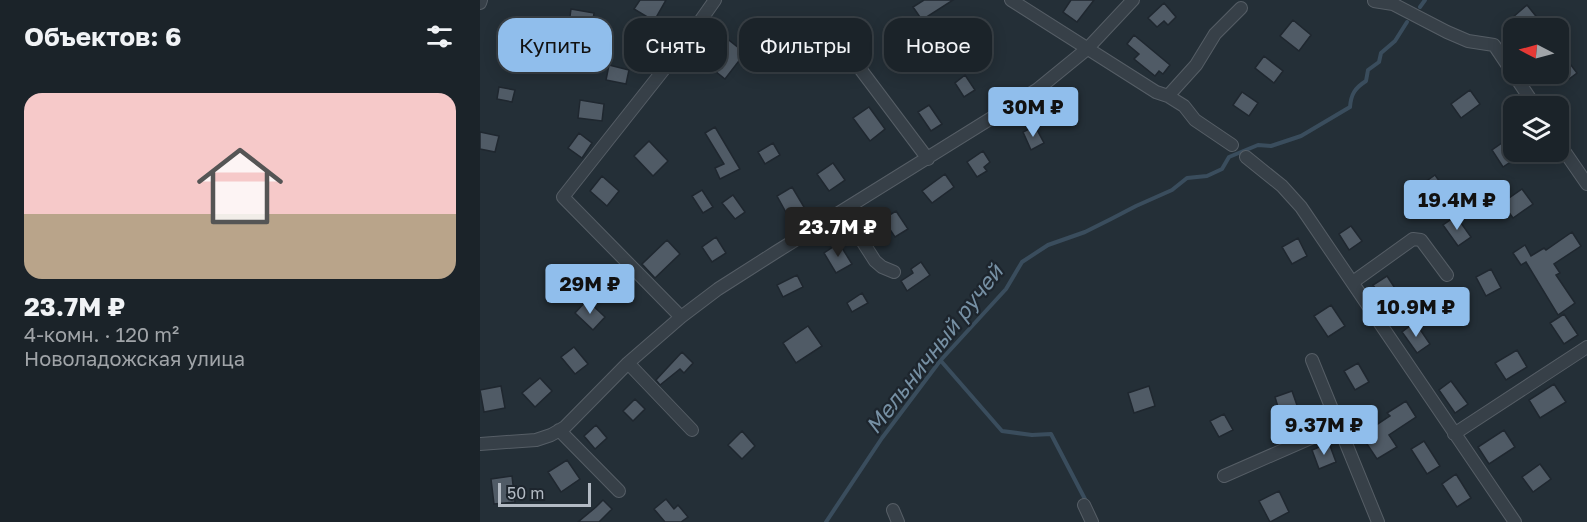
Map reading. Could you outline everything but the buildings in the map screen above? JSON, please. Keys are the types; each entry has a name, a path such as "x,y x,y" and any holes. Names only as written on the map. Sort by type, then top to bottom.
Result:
{"street":[{"path":"681,317 563,197 684,44 715,0"},
{"path":"1011,0 1156,92 1184,106 1195,120 1232,145"},
{"path":"480,444 537,440 558,430 577,416 628,363 681,317 718,289 1038,90 1087,49 1133,0"},
{"path":"1374,1 1394,4 1468,41 1494,45 1528,96"},
{"path":"1168,96 1196,65 1215,34 1242,8"},
{"path":"863,72 928,159"},
{"path":"1246,157 1292,197 1353,282 1515,522"},
{"path":"1569,158 1587,184"},
{"path":"843,211 875,261 894,272"},
{"path":"1353,282 1413,239 1422,240 1447,274"},
{"path":"1454,434 1587,347"},
{"path":"1312,360 1377,522"},
{"path":"628,363 692,430"},
{"path":"1224,476 1338,426"},
{"path":"558,430 619,491"},
{"path":"1084,505 1092,522"}],"waterway":[{"name":"Мельничный ручей","path":"1420,7 1425,0"},
{"name":"Мельничный ручей","path":"826,522 882,438 940,361 1006,289 1022,262 1048,245 1085,232 1172,190 1187,178 1207,176 1222,169 1229,157 1258,145 1271,146 1301,136 1350,107 1351,98 1359,86 1366,81 1368,70 1379,62 1381,53 1395,41 1407,22"},
{"path":"941,361 1002,431 1032,435 1051,434 1087,503"}]}
